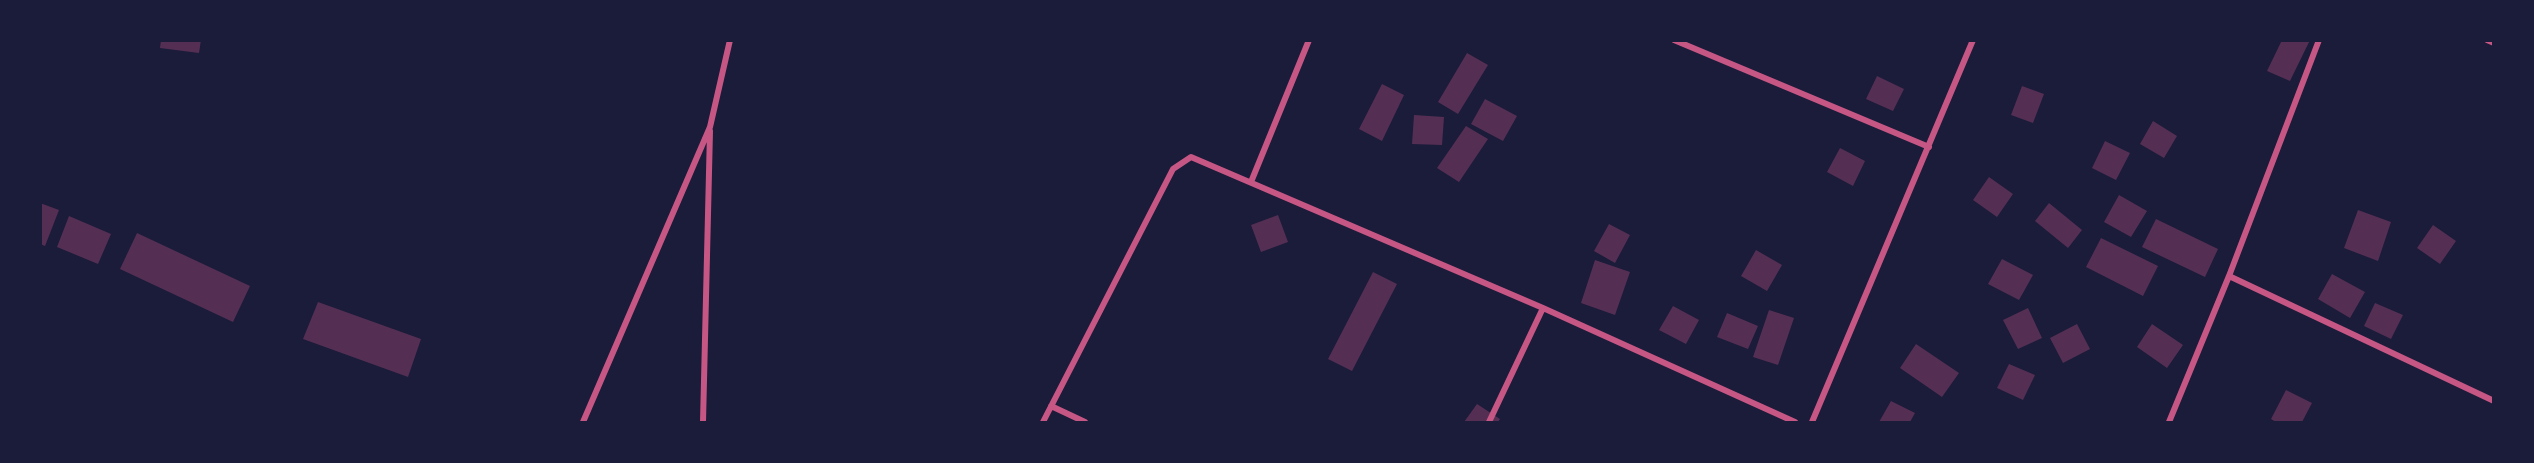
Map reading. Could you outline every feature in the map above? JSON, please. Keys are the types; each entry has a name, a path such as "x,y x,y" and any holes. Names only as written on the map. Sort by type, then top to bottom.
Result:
{"street":[{"path":"583,423 710,127 730,40"},
{"path":"1251,182 1309,40"},
{"path":"1674,40 1929,147"},
{"path":"1812,423 1972,40"},
{"path":"2169,423 2229,276 2319,40"},
{"path":"2487,40 2493,43"},
{"path":"703,423 710,127"},
{"path":"1043,423 1173,169 1191,158 1543,308 1795,423"},
{"path":"2229,276 2493,401"},
{"path":"1489,423 1543,308"},
{"path":"1051,406 1085,423"}],"building":[{"path":"161,40 201,40 199,53 160,48"},
{"path":"2282,40 2310,40 2290,81 2267,71"},
{"path":"1467,53 1488,65 1458,114 1438,102"},
{"path":"1877,76 1904,89 1893,111 1866,99"},
{"path":"1382,84 1404,95 1382,141 1359,129"},
{"path":"2022,86 2044,94 2033,123 2011,115"},
{"path":"1485,99 1517,116 1503,141 1471,124"},
{"path":"1414,115 1444,117 1442,145 1412,144"},
{"path":"2153,121 2177,136 2164,158 2140,144"},
{"path":"1466,126 1488,139 1459,182 1437,168"},
{"path":"2105,141 2130,153 2116,180 2092,168"},
{"path":"1840,148 1865,161 1853,186 1827,172"},
{"path":"1989,177 2013,194 1997,217 1973,200"},
{"path":"2119,195 2147,211 2131,237 2104,222"},
{"path":"40,203 59,210 45,246 40,244"},
{"path":"2049,203 2082,230 2068,248 2035,221"},
{"path":"2358,210 2391,222 2378,261 2344,248"},
{"path":"1278,215 1288,242 1261,252 1251,225"},
{"path":"69,216 111,234 98,264 57,247"},
{"path":"2156,219 2218,249 2205,277 2142,247"},
{"path":"1609,224 1630,235 1615,263 1594,251"},
{"path":"2433,225 2456,241 2440,264 2417,248"},
{"path":"137,233 250,286 233,322 120,269"},
{"path":"2101,238 2158,266 2143,296 2086,267"},
{"path":"1756,250 1782,265 1767,291 1741,276"},
{"path":"2002,259 2033,275 2019,300 1988,284"},
{"path":"1595,260 1630,272 1615,315 1581,303"},
{"path":"1373,272 1397,284 1352,371 1328,359"},
{"path":"2332,274 2365,292 2350,318 2318,299"},
{"path":"318,302 421,339 408,377 303,339"},
{"path":"2375,303 2403,315 2391,339 2364,326"},
{"path":"1673,306 1699,320 1686,344 1659,330"},
{"path":"2028,308 2042,338 2018,349 2003,320"},
{"path":"1769,310 1794,318 1778,365 1753,357"},
{"path":"1727,313 1758,326 1748,349 1717,337"},
{"path":"2077,324 2090,349 2063,363 2050,338"},
{"path":"2152,324 2183,345 2167,368 2137,347"},
{"path":"1916,344 1959,373 1942,397 1900,368"},
{"path":"2009,364 2035,375 2023,400 1997,388"},
{"path":"2286,390 2312,403 2302,422 2276,422 2271,419"},
{"path":"1891,401 1915,413 1910,422 1879,422"},
{"path":"1477,404 1500,419 1498,422 1464,422"}]}
